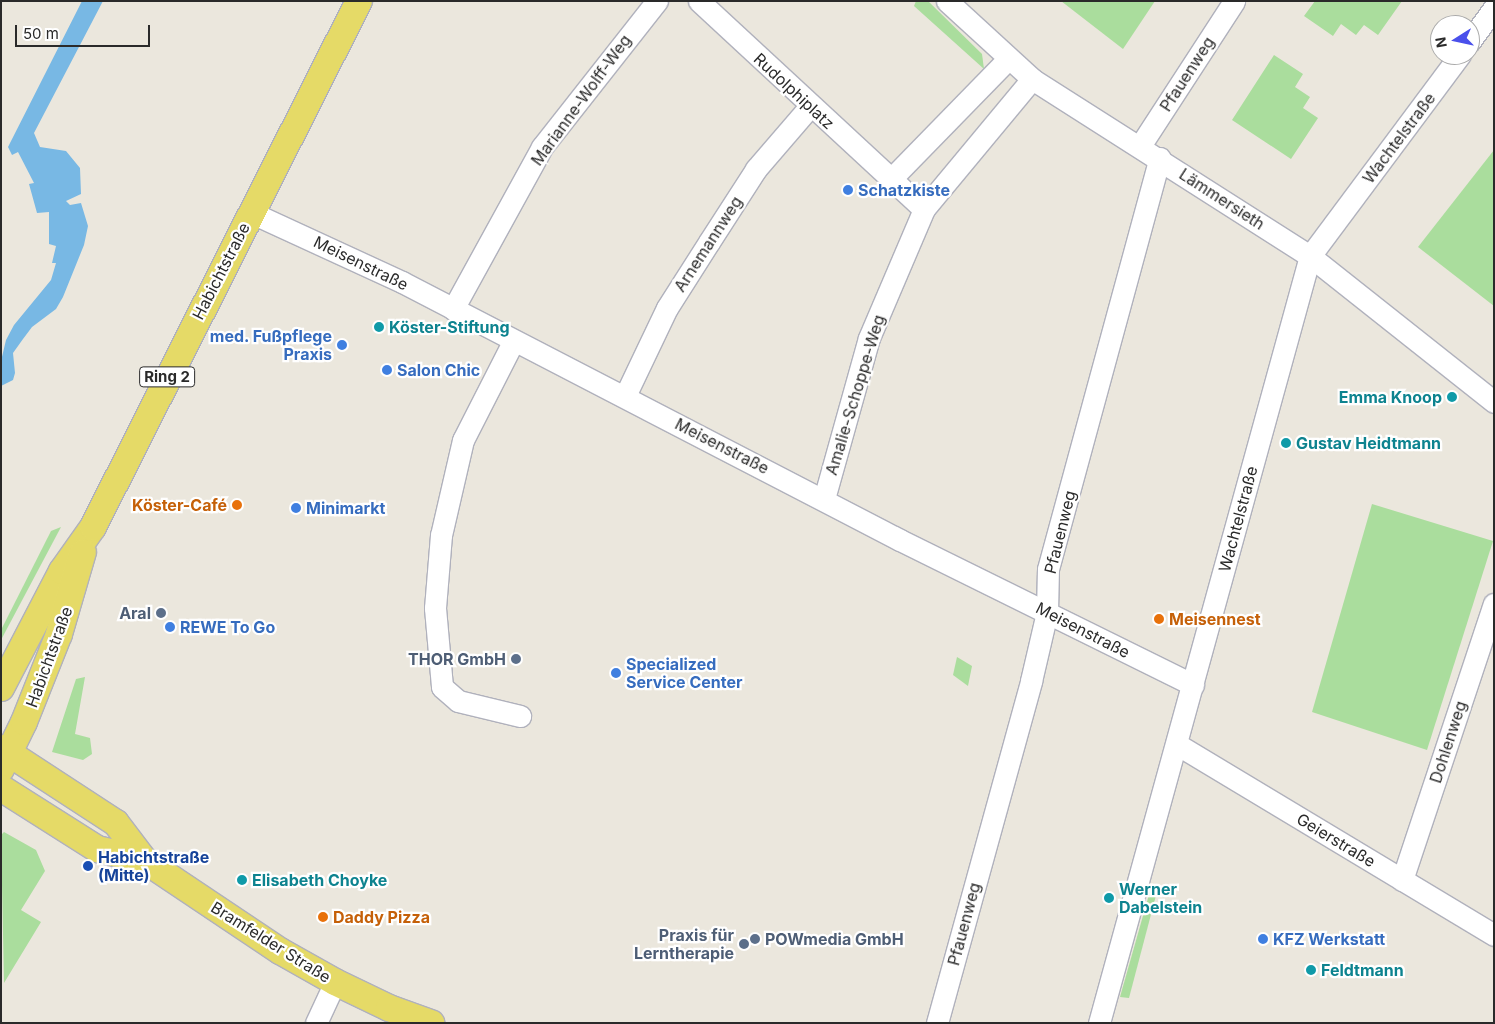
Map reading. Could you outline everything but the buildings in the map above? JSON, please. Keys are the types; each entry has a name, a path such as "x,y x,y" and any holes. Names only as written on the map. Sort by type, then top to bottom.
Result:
{"main road":[{"name":"Habichtstraße","path":"1,688 62,571 85,541 250,212 359,1"},
{"name":"Habichtstraße","path":"4,757 59,634 85,541"},
{"name":"Bramfelder Straße","path":"4,757 116,823 144,860 280,951 334,982 389,1008 432,1023"},
{"name":"Bramfelder Straße","path":"1,788 97,849 144,860"}],"street":[{"name":"Marianne-Wolff-Weg","path":"453,309 542,148 657,1"},
{"name":"Rudolphiplatz","path":"699,1 890,180 924,209"},
{"name":"Lämmersieth","path":"947,1 1032,79 1160,158 1310,256 1494,402"},
{"name":"Pfauenweg","path":"1140,146 1234,1"},
{"path":"1480,27 1494,8"},
{"path":"890,180 1008,59"},
{"name":"Wachtelstraße","path":"1099,1023 1178,745 1192,685 1310,256 1453,65"},
{"path":"924,209 1032,79"},
{"name":"Arnemannweg","path":"625,396 667,308 708,242 756,169 811,105"},
{"name":"Pfauenweg","path":"937,1023 1009,764 1047,612 1048,569 1160,158"},
{"name":"Amalie-Schoppe-Weg","path":"824,499 869,338 924,209"},
{"name":"Meisenstraße","path":"250,212 453,309 513,342 625,396 1192,685"},
{"path":"513,342 463,440 441,535 436,608 442,686 458,701 520,716"},
{"name":"Dohlenweg","path":"1402,880 1494,604"},
{"name":"Geierstraße","path":"1178,745 1494,934"},
{"path":"316,1023 334,982"}],"green space":[{"path":"916,1 928,1 982,54 984,69 914,6"},
{"path":"1061,1 1155,1 1123,49"},
{"path":"1315,1 1402,1 1378,35 1364,25 1356,35 1341,24 1333,36 1304,16"},
{"path":"1274,55 1303,74 1295,87 1310,97 1303,108 1318,118 1291,159 1232,120"},
{"path":"1494,150 1494,306 1418,247"},
{"path":"1372,504 1493,541 1427,750 1312,712"},
{"path":"61,527 1,640 1,630 51,531"},
{"path":"957,657 972,666 968,686 953,675"},
{"path":"85,677 75,734 90,738 92,754 83,760 52,752 76,679"},
{"path":"4,832 36,850 45,871 21,910 41,922 4,983 1,835"},
{"path":"1152,884 1159,884 1129,998 1120,997"}],"water":[{"path":"82,1 103,1 34,133 40,147 66,151 80,168 81,194 66,201 70,205 81,203 88,226 84,245 63,297 56,309 32,327 13,353 15,373 13,380 1,386 1,361 6,340 14,325 51,280 56,263 52,263 56,246 49,244 49,212 37,213 29,184 34,183 18,152 12,155 8,147"}],"place":[{"name":"Schatzkiste","path":"848,190"},
{"name":"Köster-Stiftung","path":"379,327"},
{"name":"med. Fußpflege Praxis","path":"342,345"},
{"name":"Salon Chic","path":"387,370"},
{"name":"Emma Knoop","path":"1452,397"},
{"name":"Gustav Heidtmann","path":"1286,443"},
{"name":"Köster-Café","path":"237,505"},
{"name":"Minimarkt","path":"296,508"},
{"name":"Aral","path":"161,613"},
{"name":"Meisennest","path":"1159,619"},
{"name":"REWE To Go","path":"170,627"},
{"name":"THOR GmbH","path":"516,659"},
{"name":"Specialized Service Center","path":"616,673"},
{"name":"Habichtstraße (Mitte)","path":"88,866"},
{"name":"Elisabeth Choyke","path":"242,880"},
{"name":"Werner Dabelstein","path":"1109,898"},
{"name":"Daddy Pizza","path":"323,917"},
{"name":"POWmedia GmbH","path":"755,939"},
{"name":"KFZ Werkstatt","path":"1263,939"},
{"name":"Praxis für Lerntherapie","path":"744,944"},
{"name":"Feldtmann","path":"1311,970"}]}
